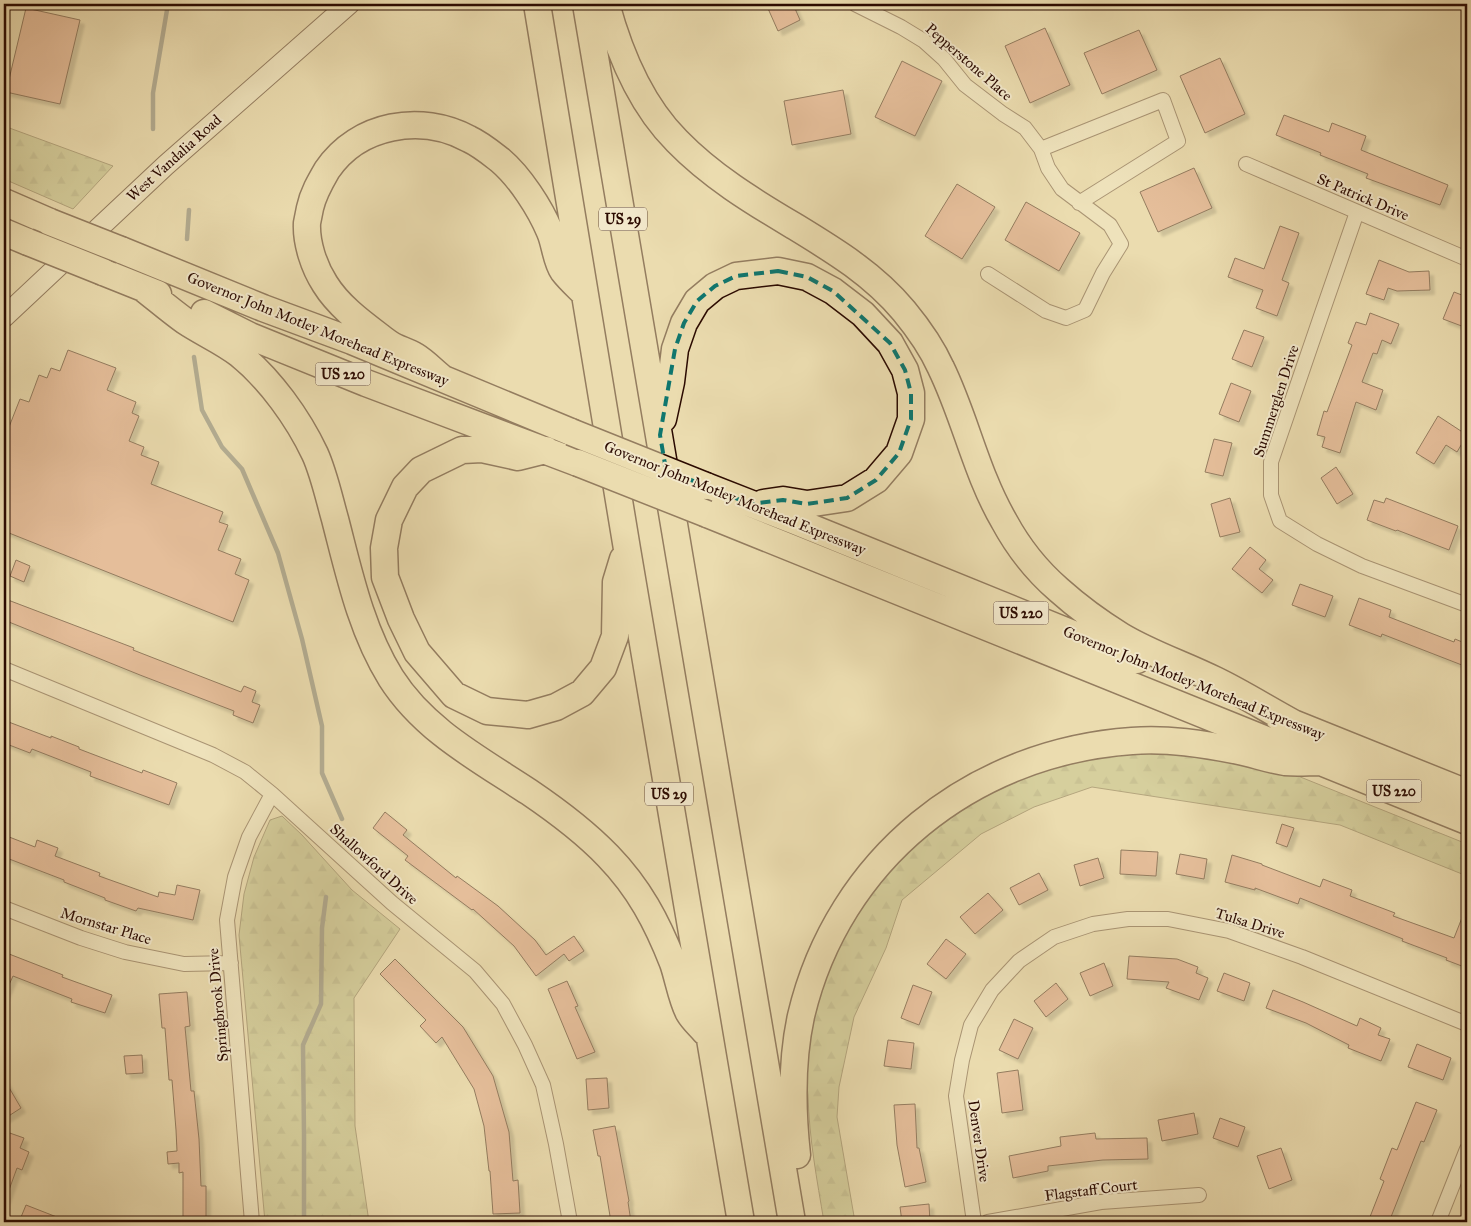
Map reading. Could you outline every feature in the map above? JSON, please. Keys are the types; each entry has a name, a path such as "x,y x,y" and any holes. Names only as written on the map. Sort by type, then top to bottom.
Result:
{"highway":[{"name":"US 29","path":"537,4 627,549 742,1222"},
{"name":"US 29","path":"586,4 792,1222"},
{"path":"606,4 628,69 652,110 675,139 710,171 742,195 857,266 904,310 941,367 1003,520 1017,543 1036,567 1058,590 1122,637 1215,680 1293,723"},
{"path":"442,378 415,356 393,346 362,323 338,301 324,283 314,263 308,242 307,223 312,199 330,166 340,153 357,140 391,127 410,125 445,130 469,139 501,161 517,178 533,201 550,232 562,270 584,293"},
{"name":"Governor John Motley Morehead Expressway","path":"4,202 1467,793"},
{"name":"Governor John Motley Morehead Expressway","path":"4,232 210,315 250,336 366,383 546,450 707,514 1467,821"},
{"path":"660,435 671,382 675,349 684,323 697,301 715,286 736,276 778,271 807,277 833,291 863,314 890,343 905,370 911,393 912,419 899,453 876,480 847,498 807,504 783,500 750,504"},
{"path":"143,288 186,321 223,342 272,387 295,418 316,456 355,595 372,645 391,678 406,700 436,729 575,825 607,855 631,882 654,920 673,964 689,1013 711,1040"},
{"path":"546,450 518,457 482,449 462,450 421,470 405,487 389,520 384,548 386,577 401,619 416,652 454,695 487,711 528,715 556,707 582,693 602,668 615,636 616,582 627,549"},
{"path":"808,1222 797,1155 793,1113 794,1078 801,1016 824,950 840,918 874,869 897,844 948,803 977,786 1035,760 1069,750 1133,741 1163,741 1239,751 1285,762 1321,762"}],"main road":[{"name":"West Vandalia Road","path":"4,317 166,165 349,4"}],"street":[{"name":"Pepperstone Place","path":"855,4 924,41 944,59 965,85 1025,128 1041,149 1048,168 1062,189 1110,226 1121,244 1103,273 1085,310 1066,318 1046,311 988,274"},
{"path":"1041,149 1163,100 1178,141 1079,203"},
{"name":"St Patrick Drive","path":"1246,164 1467,259"},
{"name":"Summerglen Drive","path":"1357,212 1272,462 1271,495 1280,521 1317,544 1362,566 1467,605"},
{"name":"Shallowford Drive","path":"4,669 213,755 245,772 272,794 392,903 475,971 503,1004 526,1045 543,1085 570,1222"},
{"name":"Springbrook Drive","path":"252,1222 228,920 235,877 249,837 272,794"},
{"name":"Mornstar Place","path":"4,908 81,938 124,952 184,964 230,963"},
{"name":"Tulsa Drive","path":"1019,961 1054,937 1093,924 1128,919 1168,919 1229,931 1302,957 1467,1024"},
{"name":"Denver Drive","path":"974,1222 956,1096 962,1060 971,1025 992,990 1019,961"},
{"path":"1438,1222 1467,1149"},
{"name":"Flagstaff Court","path":"988,1222 1101,1202 1199,1195"}],"highlighted area":[{"path":"778,271 807,277 833,291 890,343 905,370 911,393 911,419 899,453 876,480 847,498 807,504 783,500 750,504 666,470 660,435 675,349 684,323 697,301 715,286 736,276"}],"green space":[{"path":"4,126 113,166 73,209 4,179"},
{"path":"1184,751 1283,770 1467,844 1467,876 1340,825 1092,787 1034,807 981,834 902,900 886,948 854,1017 839,1087 837,1117 855,1222 824,1222 810,1127 806,1065 812,1027 820,995 846,934 863,905 905,854 956,810 986,793 1043,769 1085,756 1127,752"},
{"path":"282,816 352,890 400,929 354,998 355,1126 369,1222 265,1222 239,935 244,894 254,857 270,820"}],"building":[{"path":"766,4 793,4 800,20 778,31"},
{"path":"26,8 80,20 60,104 6,92"},
{"path":"1045,28 1070,85 1030,103 1005,46"},
{"path":"1139,30 1157,70 1102,94 1084,53"},
{"path":"1220,58 1245,114 1205,133 1180,76"},
{"path":"902,61 942,81 915,136 875,117"},
{"path":"843,90 851,134 792,145 784,101"},
{"path":"1284,115 1329,132 1332,123 1366,136 1361,150 1448,185 1440,205 1366,178 1368,174 1276,135"},
{"path":"1194,168 1212,208 1158,232 1140,192"},
{"path":"957,184 995,207 962,259 925,236"},
{"path":"1026,202 1080,233 1059,271 1005,240"},
{"path":"1280,226 1299,233 1282,280 1289,283 1277,316 1256,308 1263,290 1228,277 1235,258 1264,269"},
{"path":"1379,260 1409,272 1429,271 1430,290 1397,291 1388,288 1384,300 1366,294"},
{"path":"1454,292 1467,297 1467,328 1443,319"},
{"path":"1370,313 1399,324 1391,344 1382,340 1377,354 1373,353 1362,382 1383,390 1376,410 1356,402 1340,453 1322,447 1325,437 1317,435 1324,411 1327,412 1352,345 1348,343 1356,322 1366,325"},
{"path":"1244,330 1264,337 1252,367 1232,359"},
{"path":"68,350 116,368 107,390 136,402 132,413 139,416 129,441 144,447 141,455 159,462 151,484 223,512 219,522 228,525 218,550 241,559 235,574 249,580 233,622 4,531 4,425 9,427 20,399 29,402 39,375 47,378 51,368 60,371"},
{"path":"1231,383 1251,391 1239,422 1219,414"},
{"path":"1438,416 1467,435 1457,452 1446,445 1434,464 1416,453"},
{"path":"1214,439 1232,443 1223,476 1205,472"},
{"path":"1336,467 1353,494 1337,504 1321,478"},
{"path":"1230,498 1240,532 1220,537 1211,504"},
{"path":"1386,498 1458,526 1449,550 1367,520 1374,500 1384,503"},
{"path":"1250,547 1266,560 1259,569 1273,580 1262,593 1232,569"},
{"path":"16,560 30,566 24,582 10,576"},
{"path":"1300,584 1333,596 1325,617 1292,605"},
{"path":"1359,598 1391,610 1389,617 1454,642 1455,639 1467,644 1467,667 1382,634 1381,637 1349,625"},
{"path":"8,600 134,648 133,650 241,692 244,686 256,691 252,702 260,705 253,723 233,715 234,711 4,620 4,611"},
{"path":"6,721 51,738 51,736 142,773 143,770 177,783 169,805 90,776 91,772 32,749 30,753 4,743"},
{"path":"385,812 407,830 403,835 456,878 457,876 498,906 535,940 546,955 574,936 584,951 569,961 564,954 536,976 514,946 473,909 405,860 408,856 373,828"},
{"path":"1282,824 1294,828 1287,847 1276,843"},
{"path":"4,835 35,847 37,840 58,848 55,856 100,873 99,876 158,897 159,892 175,895 177,885 200,890 193,920 138,908 136,911 105,900 105,898 64,882 64,880 4,857"},
{"path":"1121,850 1158,852 1156,876 1120,874"},
{"path":"1180,854 1207,859 1204,879 1176,874"},
{"path":"1232,855 1262,864 1320,887 1323,879 1352,890 1350,896 1395,913 1393,916 1454,938 1467,905 1467,968 1446,960 1447,958 1402,941 1403,939 1300,898 1298,904 1255,888 1255,890 1225,882"},
{"path":"1098,858 1104,878 1080,886 1074,865"},
{"path":"1039,873 1048,890 1019,905 1010,888"},
{"path":"988,893 1003,910 975,934 960,917"},
{"path":"946,939 966,954 946,979 927,964"},
{"path":"4,952 63,975 62,977 112,995 105,1013 71,1002 72,999 13,976 4,996"},
{"path":"1129,956 1177,959 1198,967 1196,973 1208,978 1199,1000 1166,988 1169,982 1127,979"},
{"path":"395,959 463,1027 493,1076 509,1132 513,1181 518,1180 520,1213 493,1214 484,1126 474,1089 442,1037 436,1043 420,1026 426,1020 380,974"},
{"path":"1104,963 1113,986 1090,996 1080,973"},
{"path":"1224,973 1250,983 1244,1001 1217,991"},
{"path":"567,981 578,1006 575,1007 595,1052 577,1059 548,989"},
{"path":"1056,983 1068,999 1046,1017 1034,1001"},
{"path":"913,985 932,992 919,1025 901,1018"},
{"path":"1273,990 1357,1026 1360,1018 1381,1028 1378,1035 1390,1039 1381,1061 1348,1048 1349,1045 1306,1023 1266,1008"},
{"path":"187,992 190,1026 185,1027 191,1091 194,1091 199,1139 201,1186 206,1186 206,1222 183,1222 183,1172 179,1173 179,1163 168,1164 167,1152 177,1151 176,1130 172,1080 169,1080 165,1028 162,1028 159,994"},
{"path":"1014,1019 1033,1028 1018,1059 999,1050"},
{"path":"888,1040 914,1043 911,1069 884,1066"},
{"path":"1417,1044 1451,1058 1443,1080 1408,1067"},
{"path":"142,1055 143,1073 126,1074 124,1056"},
{"path":"1018,1070 1023,1110 1002,1113 997,1073"},
{"path":"607,1078 609,1108 588,1110 586,1079"},
{"path":"4,1079 21,1108 4,1119"},
{"path":"1416,1102 1437,1110 1424,1142 1421,1141 1389,1222 1368,1222 1384,1181 1380,1179 1392,1148 1397,1150"},
{"path":"915,1104 917,1148 919,1148 926,1182 905,1187 897,1145 894,1105"},
{"path":"1194,1113 1198,1134 1162,1141 1158,1120"},
{"path":"1220,1118 1245,1127 1238,1147 1213,1138"},
{"path":"615,1126 631,1222 611,1222 600,1156 598,1156 593,1130"},
{"path":"4,1131 24,1138 20,1148 29,1152 22,1170 17,1168 5,1201"},
{"path":"1095,1133 1096,1139 1147,1138 1148,1159 1103,1160 1048,1166 1048,1171 1013,1178 1009,1156 1061,1146 1060,1137"},
{"path":"1281,1148 1292,1180 1269,1189 1257,1156"},
{"path":"929,1204 930,1222 902,1222 900,1207"},
{"path":"26,1205 67,1221 67,1222 19,1222"}],"waterway":[{"path":"153,129 153,93 168,4"},
{"path":"187,239 189,210"},
{"path":"194,357 202,410 222,447 242,469 278,553 302,639 322,726 322,773 342,819"},
{"path":"304,1222 303,1045 321,1004 322,928 326,897"}]}
